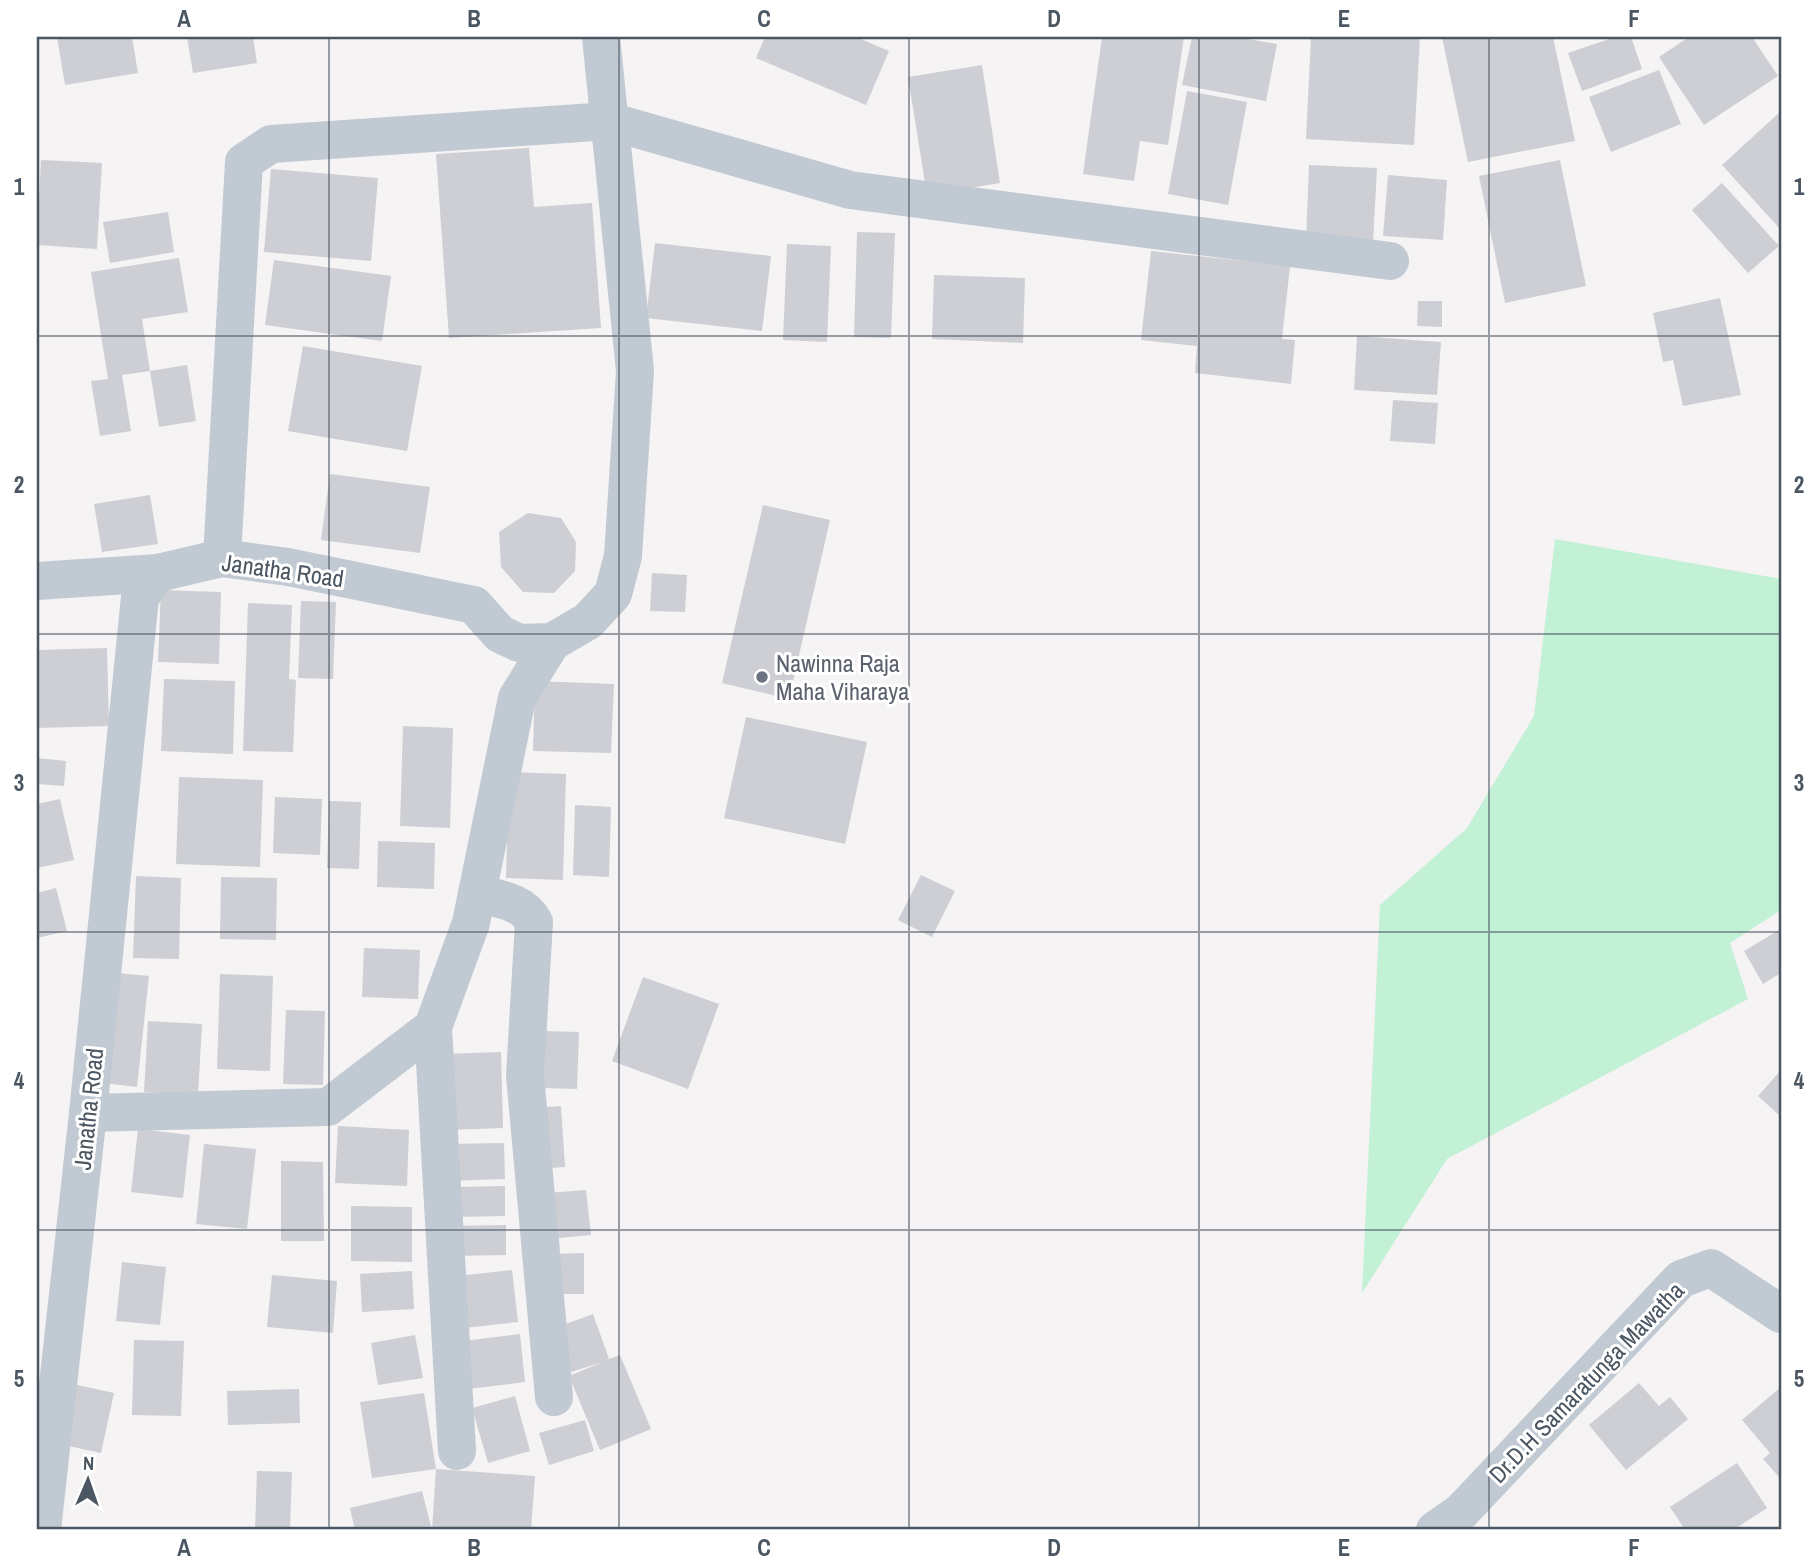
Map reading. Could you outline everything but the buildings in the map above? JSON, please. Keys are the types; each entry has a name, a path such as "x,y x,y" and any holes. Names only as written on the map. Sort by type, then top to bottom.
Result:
{"street":[{"path":"457,1451 433,1027 471,923 517,698 552,642 588,621 614,594 623,556 635,371 601,37"},
{"path":"222,558 244,162 271,144 609,121 850,190 1390,261"},
{"name":"Janatha Road","path":"42,1530 88,1114 140,597 158,573 222,558 288,567 474,605 500,634 519,643 552,642"},
{"path":"37,581 158,573"},
{"path":"477,893 518,905 530,914 534,922 526,1075 554,1397"},
{"path":"88,1114 328,1107 433,1027"},
{"name":"Dr.D.H Samaratunga Mawatha","path":"1435,1530 1461,1512 1681,1279 1711,1268 1781,1314"}],"green space":[{"path":"1555,539 1781,579 1781,910 1730,943 1748,999 1447,1159 1362,1293 1380,905 1467,828 1534,716"}],"place":[{"name":"Nawinna Raja Maha Viharaya","path":"762,677"}]}
